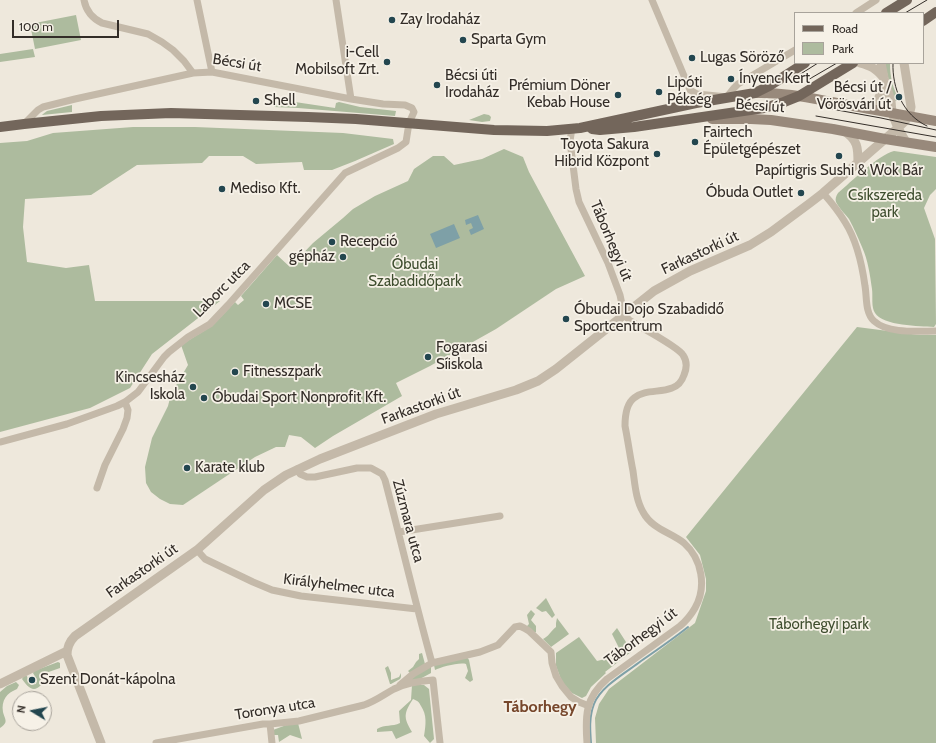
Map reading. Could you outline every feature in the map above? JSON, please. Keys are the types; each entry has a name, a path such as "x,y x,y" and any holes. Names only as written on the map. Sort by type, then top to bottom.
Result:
{"main road":[{"path":"890,11 907,0"},
{"path":"924,20 936,12"},
{"path":"755,93 803,64"},
{"path":"692,119 764,108 784,102 799,96 851,64"},
{"name":"Bécsi út","path":"0,127 101,116 171,113 300,116 494,130 540,131 576,128 727,97 768,92 799,96 936,121"},
{"name":"Bécsi út","path":"576,128 600,130 692,119 751,118 843,131 936,147"}],"street":[{"path":"84,0 89,14 95,20 148,34 173,50 193,73"},
{"path":"198,0 212,72"},
{"path":"336,0 351,99"},
{"name":"Bécsi út","path":"652,0 690,90 697,94 727,97"},
{"path":"858,12 876,0"},
{"path":"727,97 738,84 794,51"},
{"path":"863,64 876,69 885,81"},
{"path":"881,64 892,113 892,120 885,139"},
{"path":"904,64 911,103 909,116"},
{"name":"Bécsi út","path":"24,124 43,107 193,73 212,72 351,99 409,106 414,112 409,123"},
{"path":"867,109 878,99 885,81"},
{"path":"892,113 906,142"},
{"name":"Farkastorki út","path":"67,651 70,642 75,636 197,550 264,490 286,475 320,459 436,414 516,390 538,381 556,369 654,291 690,271 750,245 810,204 898,128 909,116"},
{"name":"Laborc utca","path":"0,442 67,424 117,406 138,392 169,352 188,337 210,324 228,305 345,173 398,148 406,142 409,123"},
{"name":"Táborhegyi út","path":"576,128 570,141 577,195 608,263 620,295 624,314 629,320 678,349 686,361 686,371 684,377 681,382 672,389 640,394 633,398 626,411 625,426 636,493 640,507 646,518 652,524 679,540 692,552 699,564 701,572 701,590 696,607 686,620 600,685 593,695 589,706 586,726 587,743"},
{"path":"843,131 854,139 857,145 858,163"},
{"path":"823,193 846,223 855,242 865,286 868,310 871,318 878,324 891,329 936,331"},
{"path":"97,488 105,465 127,418 128,410 125,402"},
{"name":"Zúzmara utca","path":"297,469 300,474 307,477 315,477 357,468 371,468 382,474 399,532 417,609 432,663"},
{"path":"399,532 500,516"},
{"name":"Királyhelmec utca","path":"197,550 205,559 272,590 301,596 417,609"},
{"name":"Toronya utca","path":"156,743 256,725 299,720 374,702 413,674 432,663 480,652 498,645 515,627 520,626 551,652 552,663 556,676 562,686 579,702 589,706"},
{"path":"0,684 67,651 69,661 102,743"},
{"name":"Toronya utca","path":"394,689 412,682 433,680 440,743"},
{"path":"270,724 272,743"}],"green space":[{"path":"76,15 81,40 35,49 30,24"},
{"path":"33,49 35,57 0,62 0,54"},
{"path":"890,64 892,83 900,101 894,101 885,65"},
{"path":"295,102 335,108 336,103 339,102 360,107 396,111 395,116 274,107 274,104"},
{"path":"72,105 72,112 42,115 47,111"},
{"path":"484,114 491,117 490,121 482,122 469,120"},
{"path":"133,127 195,127 343,133 393,139 394,144 332,170 304,170 302,162 256,164 243,156 209,156 202,163 137,165 91,195 25,199 23,227 27,262 66,268 89,265 95,301 220,301 152,354 130,388 90,408 0,432 0,143 27,141 53,133"},
{"name":"Óbudai Szabadidőpark","path":"504,149 523,157 529,172 585,276 556,289 496,329 396,383 402,396 315,448 301,437 289,435 285,447 276,447 255,457 183,505 170,504 151,492 146,483 145,467 152,438 168,406 171,394 188,365 181,345 212,326 235,302 238,305 244,300 241,296 277,255 290,267 313,243 353,209 375,196 408,181 414,169 433,156 444,156 454,165 482,159"},
{"name":"Csíkszereda park","path":"894,151 936,157 936,189 930,195 924,208 935,239 936,324 934,327 911,326 893,323 886,321 875,313 870,273 864,252 849,219 836,201 838,193 857,176 880,158"},
{"name":"Táborhegyi park","path":"857,327 919,335 936,335 936,743 596,743 595,718 599,704 609,689 695,623 706,591 706,579 700,555 686,537"},
{"path":"546,598 555,615 552,618 546,611 542,612 536,608"},
{"path":"531,610 535,614 531,620 536,626 536,632 534,633 526,627 529,624 527,615"},
{"path":"557,618 569,634 551,647 543,639 556,627"},
{"path":"617,628 631,652 605,672 606,673 591,687 586,696 582,698 572,693 562,682 556,666 556,653 579,637 597,661 610,657 620,650 612,634"},
{"path":"422,653 425,664 410,673 408,671 419,659 419,654"},
{"path":"467,657 473,680 470,682 465,678 468,671 466,664 455,664 435,670 434,665"},
{"path":"58,662 60,663 60,668 40,675 41,685 38,688 30,688 22,679 24,676 27,676 31,685 36,684 37,681 33,673 34,671"},
{"path":"388,666 391,673 391,680 399,677 401,673 400,679 391,684 385,668"},
{"path":"431,666 431,673 418,680 410,682 412,676"},
{"path":"16,682 19,685 17,689 12,691 4,701 3,712 5,724 0,728 0,692 7,686"},
{"path":"412,685 424,685 429,689 434,739 430,743 424,736 426,724 423,709 417,701 413,699 406,712 406,719 412,732 396,739 392,731 377,732 377,729 380,727 400,723 399,711 411,700"},
{"path":"298,723 302,739 290,735 279,742 278,735 274,735 273,730 289,724"}],"water":[{"path":"478,215 484,229 471,235 469,230 473,228 471,223 466,225 465,220"},
{"path":"454,224 460,238 436,248 430,234"}],"waterway":[{"path":"591,743 591,714 597,697 602,691 608,685 688,627"}],"tram line":[{"path":"907,12 927,0"},
{"path":"799,75 816,64"},
{"path":"806,81 835,64"},
{"path":"893,64 897,91 905,108 911,115 927,126"},
{"path":"826,108 936,130"},
{"path":"816,116 936,137"}],"place":[{"name":"Zay Irodaház","path":"392,20"},
{"name":"Sparta Gym","path":"463,40"},
{"name":"Lugas Söröző","path":"692,58"},
{"name":"i-Cell Mobilsoft Zrt.","path":"387,62"},
{"name":"Ínyenc Kert","path":"731,79"},
{"name":"Bécsi úti Irodaház","path":"437,85"},
{"name":"Lipóti Pékség","path":"659,92"},
{"name":"Prémium Döner Kebab House","path":"618,95"},
{"name":"Bécsi út / Vörösvári út","path":"899,97"},
{"name":"Shell","path":"256,101"},
{"name":"Fairtech Épületgépészet","path":"695,142"},
{"name":"Toyota Sakura Hibrid Központ","path":"657,154"},
{"name":"Papírtigris Sushi & Wok Bár","path":"839,156"},
{"name":"Mediso Kft.","path":"222,189"},
{"name":"Óbuda Outlet","path":"801,193"},
{"name":"Recepció","path":"332,242"},
{"name":"gépház","path":"343,257"},
{"name":"MCSE","path":"266,304"},
{"name":"Óbudai Dojo Szabadidő Sportcentrum","path":"566,319"},
{"name":"Fogarasi Síiskola","path":"428,357"},
{"name":"Fitnesszpark","path":"235,372"},
{"name":"Kincsesház Iskola","path":"193,387"},
{"name":"Óbudai Sport Nonprofit Kft.","path":"204,398"},
{"name":"Karate klub","path":"187,468"},
{"name":"Szent Donát-kápolna","path":"32,680"}],"district":[{"name":"Táborhegy","path":"540,707"}]}
